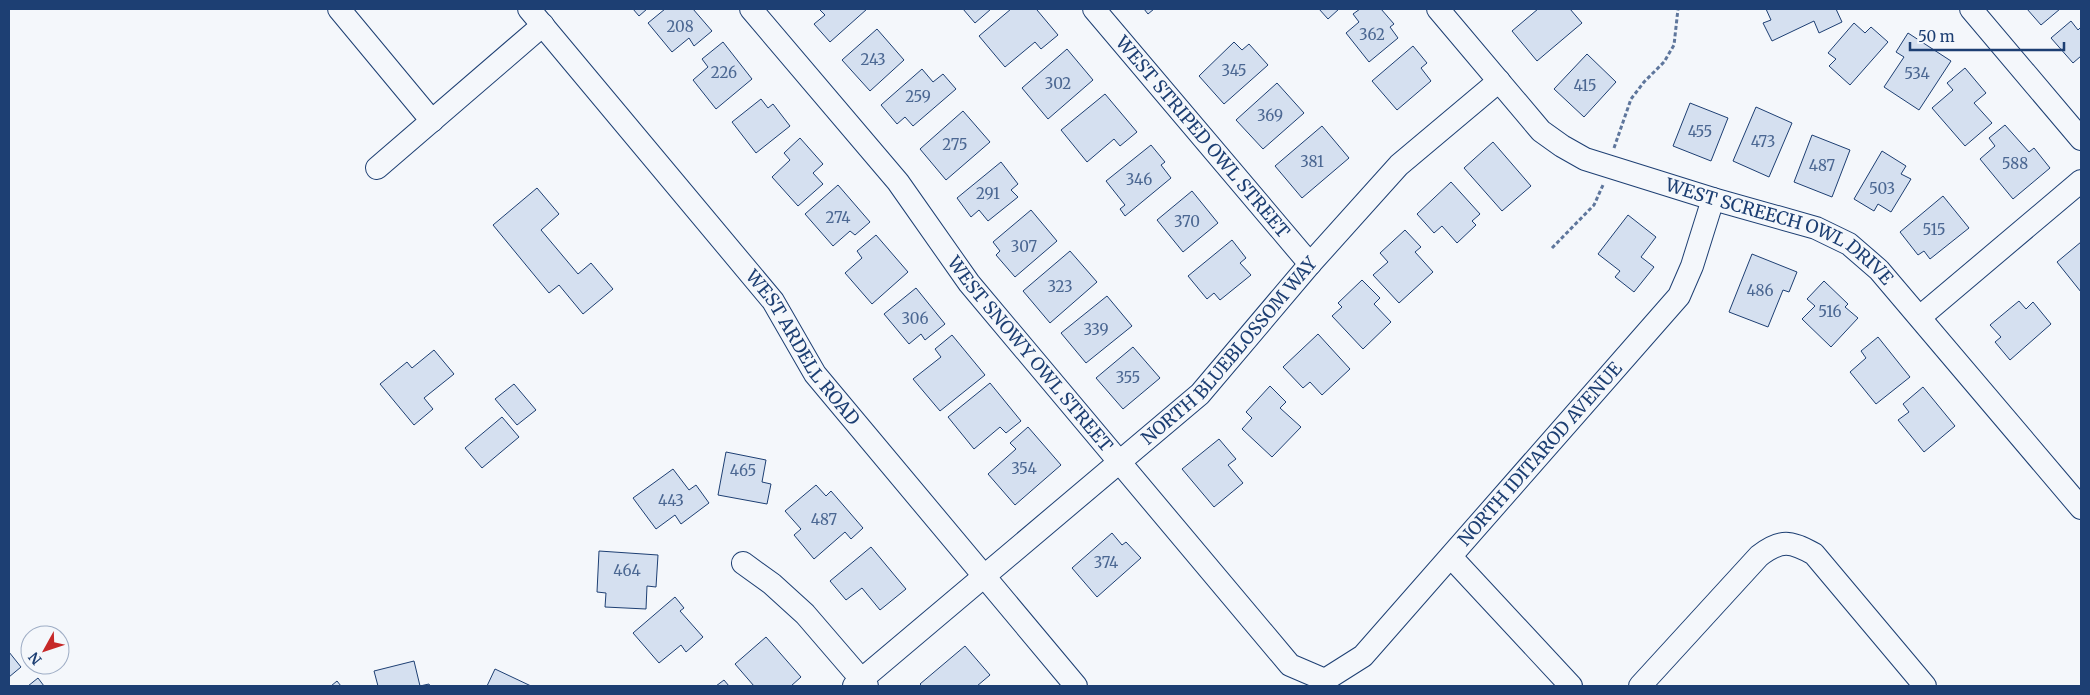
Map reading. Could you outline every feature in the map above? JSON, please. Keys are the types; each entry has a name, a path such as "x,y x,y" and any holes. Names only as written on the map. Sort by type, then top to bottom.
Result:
{"street":[{"path":"339,9 432,121"},
{"name":"WEST SNOWY OWL STREET","path":"751,9 898,182 969,283 1290,665 1325,680"},
{"name":"WEST STRIPED OWL STREET","path":"1094,9 1310,264"},
{"name":"WEST SCREECH OWL DRIVE","path":"1438,9 1541,131 1578,155 1713,199 1816,228 1849,244 1879,270 2081,508"},
{"path":"1971,9 2081,139"},
{"path":"377,168 432,121 536,17"},
{"name":"WEST ARDELL ROAD","path":"536,17 773,301 815,374 1076,686"},
{"name":"NORTH BLUEBLOSSOM WAY","path":"861,684 1200,394 1310,264 1399,165 1499,81"},
{"path":"1920,317 2081,181"},
{"name":"NORTH IDITAROD AVENUE","path":"1325,680 1363,656 1679,296 1692,266 1713,199"},
{"path":"1640,686 1759,556 1772,546 1786,543 1799,546 1814,554 1925,686"},
{"path":"1451,557 1571,686"},
{"path":"743,562 772,584 805,614 861,684"}],"path":[{"path":"1552,248 1594,205 1631,99 1644,82 1664,62 1674,45 1678,9"}],"building":[{"path":"633,9 647,9 639,16"},
{"path":"665,9 693,9 712,31 694,46 689,38 672,52 648,23"},
{"path":"819,9 867,9 830,42 814,24 825,15"},
{"path":"963,9 991,9 975,23"},
{"path":"1011,9 1038,9 1058,35 1041,49 1035,42 1005,67 979,36"},
{"path":"1144,9 1154,9 1148,14"},
{"path":"1319,9 1339,9 1328,19"},
{"path":"1360,9 1381,9 1394,24 1390,27 1398,38 1369,62 1346,33 1359,22 1353,14"},
{"path":"1538,9 1570,9 1582,23 1537,61 1512,31"},
{"path":"1766,9 1836,9 1842,22 1819,33 1814,21 1772,41 1763,23 1771,20"},
{"path":"2027,9 2060,9 2041,25"},
{"path":"2071,21 2078,30 2081,27 2081,56 2073,63 2051,38"},
{"path":"1854,23 1865,33 1871,27 1888,42 1850,85 1829,66 1836,59 1828,53"},
{"path":"877,29 904,60 870,91 842,60"},
{"path":"1908,33 1951,61 1919,110 1884,87 1904,57 1896,52"},
{"path":"723,42 752,79 716,109 693,80 708,67 702,59"},
{"path":"1234,42 1242,50 1249,44 1268,65 1224,104 1199,76"},
{"path":"1413,46 1427,63 1421,68 1431,81 1397,110 1372,81"},
{"path":"1067,49 1093,80 1048,119 1022,88"},
{"path":"1587,54 1616,82 1584,117 1554,89"},
{"path":"1965,68 1986,93 1974,103 1992,123 1965,146 1932,108 1953,90 1947,83"},
{"path":"922,69 933,82 943,74 956,89 913,126 905,117 897,124 881,105"},
{"path":"1277,83 1304,113 1263,149 1236,120"},
{"path":"1105,94 1137,132 1120,146 1114,139 1087,162 1061,130"},
{"path":"761,99 768,108 773,104 790,126 756,153 732,122"},
{"path":"1690,103 1728,118 1711,161 1673,146"},
{"path":"1756,107 1792,123 1769,177 1733,161"},
{"path":"963,111 990,142 946,180 920,149"},
{"path":"2005,125 2029,152 2034,148 2050,168 2013,199 1980,159 1995,146 1989,138"},
{"path":"1322,126 1349,158 1302,198 1275,166"},
{"path":"1812,135 1850,150 1832,197 1794,182"},
{"path":"800,138 823,164 813,173 823,184 798,206 772,177 790,160 784,153"},
{"path":"1493,142 1531,186 1502,211 1464,168"},
{"path":"1151,145 1165,162 1161,165 1171,178 1125,216 1120,209 1125,205 1106,181"},
{"path":"1882,151 1906,166 1901,174 1911,179 1891,212 1878,204 1874,211 1854,199"},
{"path":"1001,162 1018,184 1011,190 1018,197 988,221 979,210 971,217 957,198"},
{"path":"1451,182 1480,214 1472,221 1476,225 1457,243 1442,226 1434,233 1417,214"},
{"path":"838,185 870,222 855,235 850,231 833,246 805,214"},
{"path":"537,188 559,214 541,230 578,274 591,263 613,289 583,314 559,285 549,293 493,225"},
{"path":"1192,191 1218,223 1183,252 1157,220"},
{"path":"1943,196 1969,228 1930,259 1924,251 1918,255 1900,232"},
{"path":"1031,210 1057,241 1015,277 996,255 1000,251 993,242"},
{"path":"1628,215 1656,237 1641,257 1654,267 1634,292 1615,277 1620,271 1598,254"},
{"path":"1405,230 1421,247 1415,252 1433,272 1399,303 1373,275 1388,262 1380,253"},
{"path":"876,235 908,272 872,304 845,273 862,258 857,251"},
{"path":"1232,240 1246,258 1240,263 1251,275 1220,300 1214,293 1207,299 1188,276"},
{"path":"2081,242 2081,292 2057,262"},
{"path":"1070,251 1097,282 1050,323 1023,291"},
{"path":"1752,254 1797,272 1789,292 1783,290 1768,327 1729,312"},
{"path":"1362,280 1380,298 1374,304 1391,322 1363,349 1332,316 1342,307 1338,303"},
{"path":"1824,281 1848,304 1845,307 1858,318 1831,347 1802,319 1815,306 1807,299"},
{"path":"916,288 945,324 925,340 921,334 909,344 884,314"},
{"path":"1107,296 1132,326 1086,363 1061,333"},
{"path":"2019,301 2026,309 2033,302 2051,324 2010,360 1995,342 2001,337 1990,325"},
{"path":"1318,334 1350,369 1322,395 1310,382 1303,388 1283,367"},
{"path":"952,335 985,375 940,411 913,379 941,357 935,349"},
{"path":"1878,337 1910,377 1876,404 1850,372 1866,358 1861,351"},
{"path":"1133,347 1160,378 1123,409 1096,378"},
{"path":"434,350 454,374 424,398 433,409 414,425 380,384 407,362 412,368"},
{"path":"990,383 1021,421 1006,433 1000,427 974,449 948,417"},
{"path":"514,384 536,410 517,425 495,399"},
{"path":"1270,386 1286,402 1280,408 1301,427 1272,457 1242,429 1252,418 1246,412"},
{"path":"1923,387 1955,426 1924,452 1898,420 1909,412 1903,404"},
{"path":"502,417 519,437 482,468 465,448"},
{"path":"1028,427 1061,465 1015,505 988,474 1016,449 1010,443"},
{"path":"1219,439 1236,459 1228,465 1243,483 1214,507 1182,469"},
{"path":"726,452 766,460 762,482 771,484 767,504 718,495"},
{"path":"673,469 689,490 696,485 709,503 681,524 675,515 656,529 633,498"},
{"path":"816,485 826,496 831,491 863,528 851,539 845,532 814,559 794,535 801,529 785,511"},
{"path":"1112,533 1122,545 1126,542 1141,558 1097,597 1072,568"},
{"path":"871,547 906,589 880,610 862,588 846,600 830,581"},
{"path":"599,551 658,555 656,587 647,586 646,609 605,607 606,593 597,592"},
{"path":"675,597 684,608 680,611 703,637 686,652 681,645 659,663 633,633"},
{"path":"766,637 801,677 791,686 754,686 735,664"},
{"path":"965,646 990,675 977,686 922,686 920,684"},
{"path":"9,652 20,668 9,677"},
{"path":"414,661 420,686 378,686 374,671"},
{"path":"495,669 531,686 487,686"},
{"path":"38,678 44,686 28,686"},
{"path":"724,680 729,686 716,686"},
{"path":"337,681 341,686 331,686"}]}
